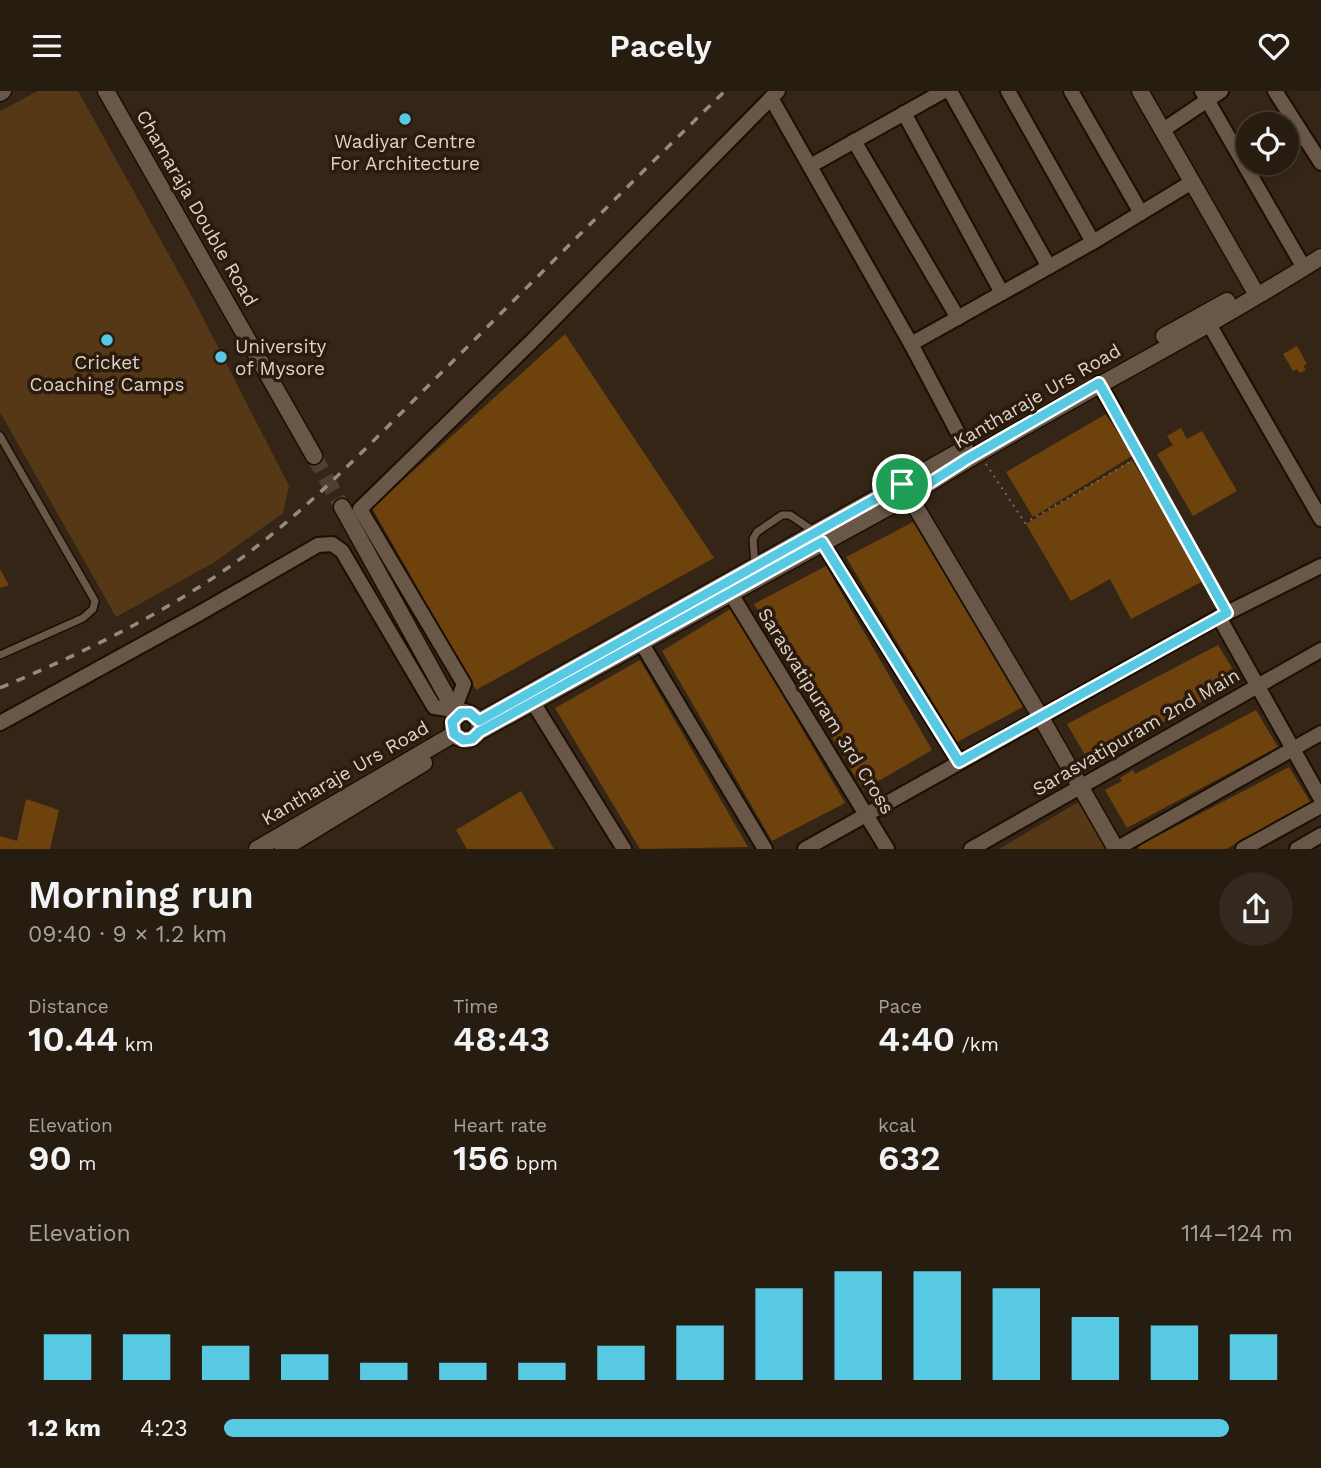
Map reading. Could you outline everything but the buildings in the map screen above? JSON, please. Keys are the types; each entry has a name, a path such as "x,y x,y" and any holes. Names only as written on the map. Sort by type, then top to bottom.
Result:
{"street":[{"name":"Chamaraja Double Road","path":"106,91 314,456"},
{"path":"810,166 944,91"},
{"path":"950,91 1049,267"},
{"path":"1008,91 1093,242"},
{"path":"1071,91 1141,213"},
{"path":"1140,91 1255,291"},
{"path":"1163,130 1204,95 1221,91"},
{"path":"1275,91 1321,163"},
{"path":"0,723 318,545 332,544 342,551 434,707 456,713 470,713 479,727 472,739 458,737 452,722 456,713 464,684 360,509 532,341 774,95 810,166 972,450"},
{"path":"1204,95 1314,258"},
{"path":"904,113 1002,293"},
{"path":"854,141 958,318"},
{"path":"912,344 1093,242 1192,182"},
{"name":"Kantharaje Urs Road","path":"479,727 1314,258"},
{"name":"Kantharaje Urs Road","path":"972,450 1209,324 1255,291"},
{"path":"1209,324 1321,519"},
{"path":"1099,383 1116,413"},
{"path":"905,490 1041,716 1116,849 1321,733"},
{"path":"342,507 456,713"},
{"path":"819,537 959,762"},
{"name":"Kantharaje Urs Road","path":"479,727 534,704 642,644 728,589 755,566 819,537"},
{"path":"805,849 1223,615 1321,566"},
{"name":"Sarasvatipuram 3rd Cross","path":"728,589 887,849"},
{"path":"1223,615 1258,686 1321,799"},
{"path":"642,644 765,849"},
{"name":"Sarasvatipuram 2nd Main","path":"971,849 1321,650"},
{"path":"534,704 624,849"},
{"name":"Kantharaje Urs Road","path":"263,847 458,737"},
{"name":"Kantharaje Urs Road","path":"283,849 458,737"},
{"path":"1242,849 1321,806"},
{"path":"1297,849 1321,835"}],"lane":[{"path":"1116,413 1223,615"},
{"path":"0,436 94,601 93,609 83,618 0,656"},
{"path":"755,566 753,538 757,532 782,515 790,515 819,537"}],"path":[{"path":"972,450 1025,523 1132,460"}],"shaded area":[{"name":"Cricket Coaching Camps","path":"38,91 78,91 195,302 289,486 283,513 213,563 116,617 0,412 0,111"},
{"path":"1080,801 1107,849 999,849"}],"tunnel":[{"path":"314,456 342,507"}],"railway":[{"path":"0,688 89,648 175,602 229,567 283,525 359,455 725,91"}],"place":[{"name":"Wadiyar Centre For Architecture","path":"405,119"},
{"name":"Cricket Coaching Camps","path":"107,340"},
{"name":"University of Mysore","path":"221,357"}],"route":[{"path":"1099,383 1227,613 959,762 822,542 534,704 479,732 472,739 463,740 454,734 451,727 457,715 470,713 479,721 902,484 909,496 967,459 1099,383"}]}
